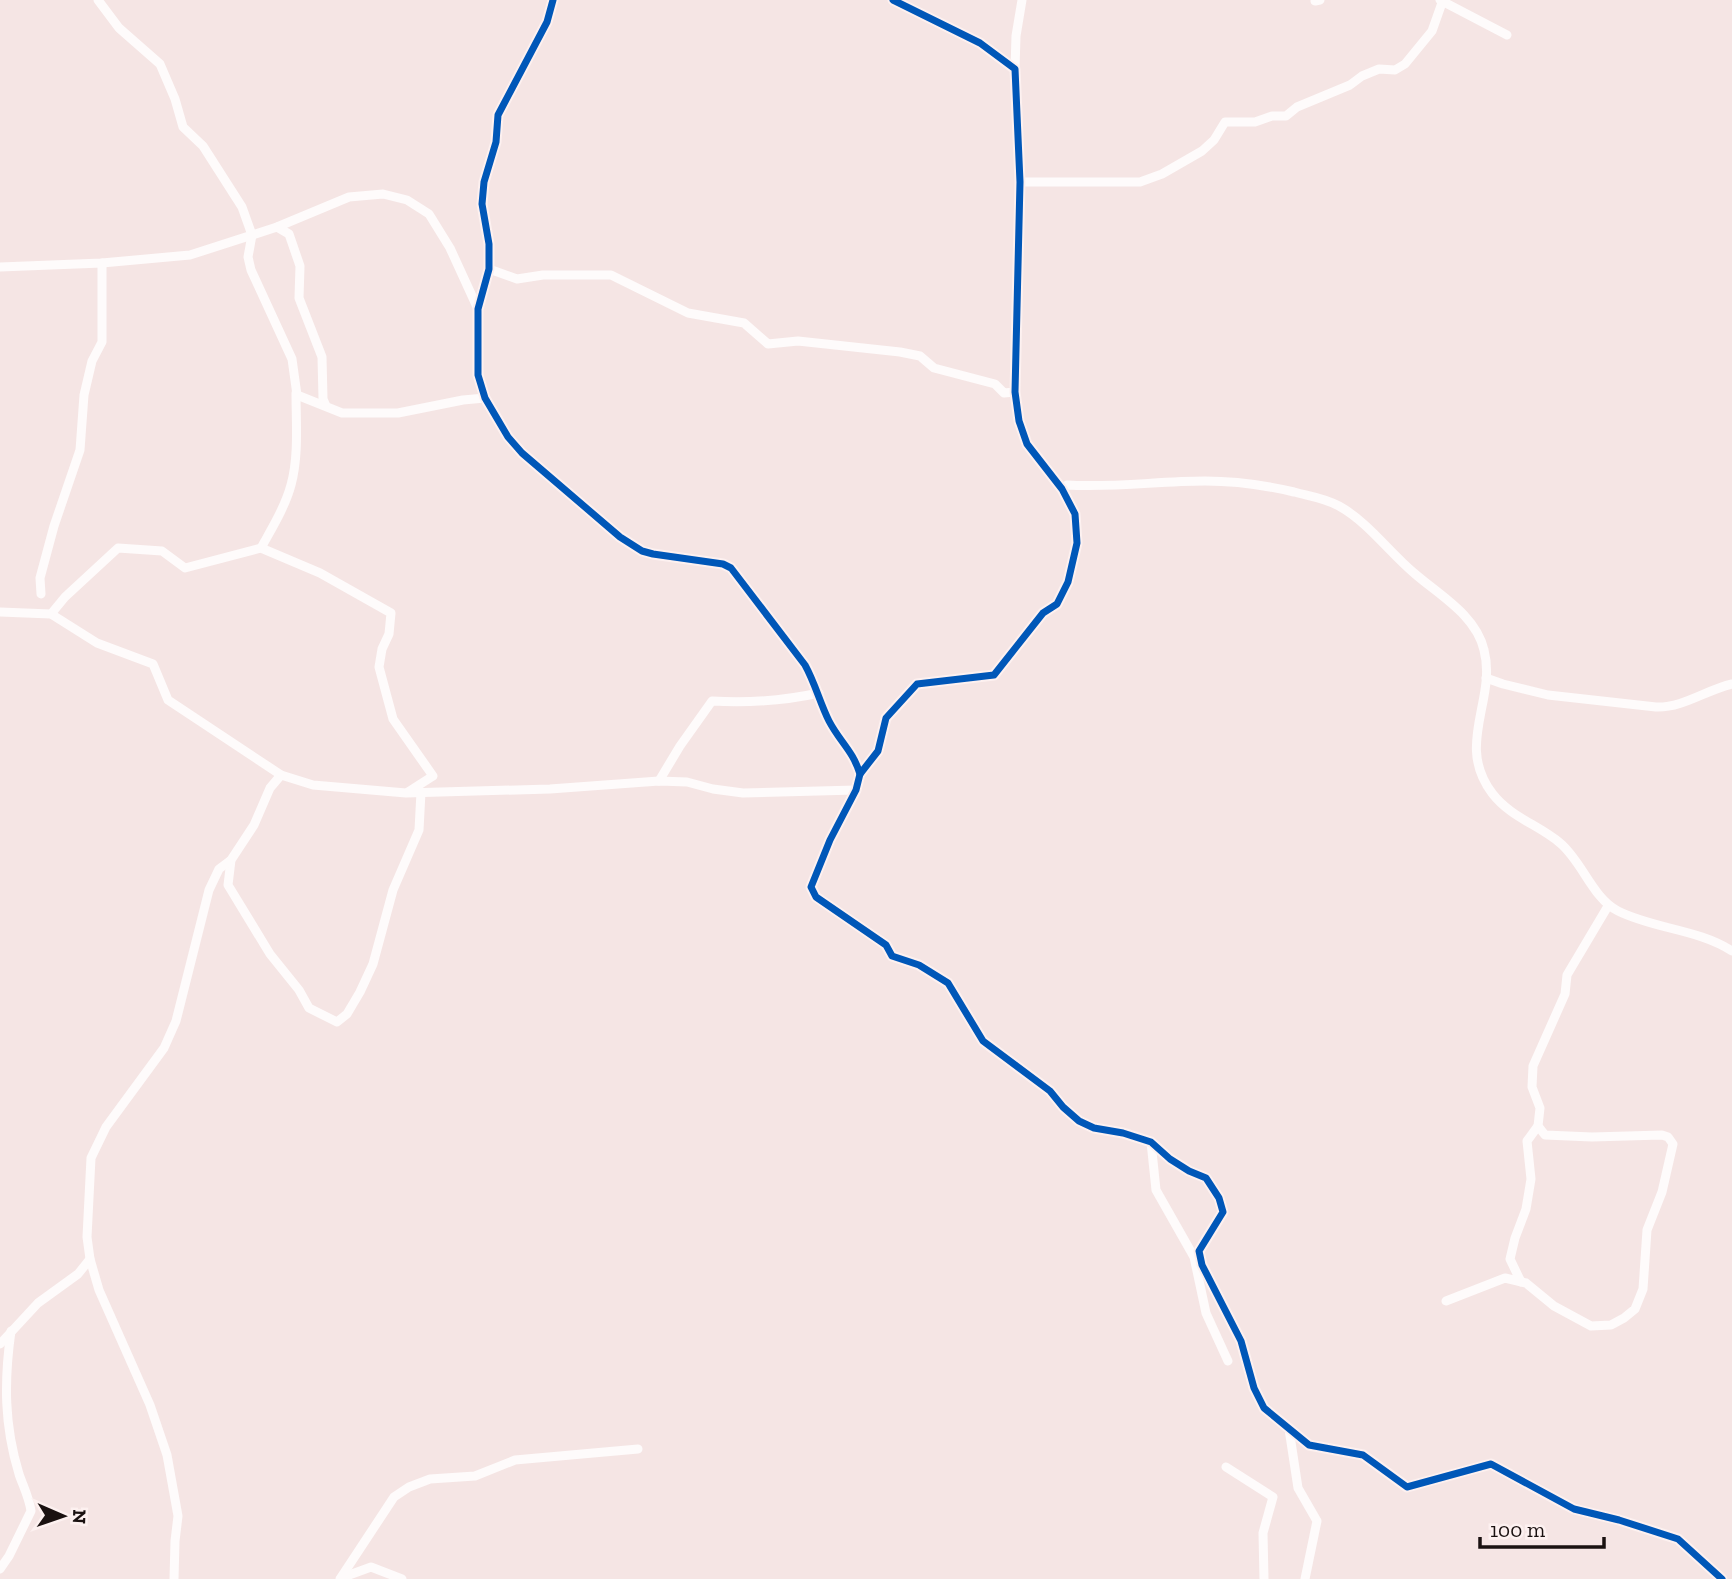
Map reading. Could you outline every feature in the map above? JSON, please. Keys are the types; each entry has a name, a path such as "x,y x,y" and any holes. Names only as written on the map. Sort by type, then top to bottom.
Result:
{"street":[{"path":"98,0 119,27 160,64 183,127 203,146 242,207 252,235 248,257 251,270 292,359 296,392 296,441 292,484 261,548"},
{"path":"553,0 547,22 498,115 496,142 483,193 489,269 478,309 478,374 485,398 508,438 522,453 620,537 642,551 723,564 731,568 804,665 819,693 829,721 855,758 860,774"},
{"path":"893,0 905,3 980,43 1015,69"},
{"path":"1022,0 1016,36 1015,69 1020,182 1015,393 1019,421 1027,444 1062,489 1075,514 1077,543 1068,582 1057,604 1043,613 994,675 918,684 886,718 878,751 860,774 856,790 830,840 811,887 816,897 886,945 892,956 919,965 948,983 984,1041 1051,1091 1063,1107 1079,1121 1094,1128 1151,1142 1189,1171 1206,1178 1219,1198 1223,1212 1199,1251 1202,1265 1241,1341 1254,1388 1264,1408 1309,1445 1363,1455 1407,1487 1491,1464 1574,1509 1678,1539 1722,1579"},
{"path":"1020,182 1127,183 1140,182 1162,174 1202,151 1214,140 1225,122 1255,122 1272,116 1286,116 1297,107 1350,85 1362,76 1379,69 1395,70 1405,64 1432,31 1442,0 1507,35"},
{"path":"0,267 102,263 190,255 277,227 349,197 383,194 407,200 429,214 439,227 478,309"},
{"path":"277,227 289,234 299,258 299,298 322,357 323,400 326,406"},
{"path":"41,594 40,578 54,526 80,450 84,395 92,361 102,342 102,263"},
{"path":"489,269 517,279 543,275 611,275 688,313 744,323 768,344 798,341 900,352 920,356 934,368 995,384 1004,393 1015,393"},
{"path":"296,392 299,396 342,413 398,414 485,398"},
{"path":"1062,489 1067,485 1229,482 1272,487 1324,500 1350,513 1414,573 1451,602 1474,627 1485,649 1486,678 1475,743 1476,755 1485,780 1503,805 1560,842 1608,906 1630,917 1713,940 1732,951"},
{"path":"51,614 65,597 118,548 162,551 185,568 261,548 320,573 391,613 389,634 382,649 379,667 393,719 433,776 406,793"},
{"path":"0,612 51,614 97,643 153,664 168,699 281,775 313,785 406,793 550,789 659,781 687,782 743,793 856,790"},
{"path":"1486,678 1548,695 1669,708 1732,684"},
{"path":"659,781 712,701 748,703 787,700 819,693"},
{"path":"174,1579 178,1516 167,1455 150,1405 99,1290 90,1259 87,1237 91,1158 106,1127 164,1048 176,1021 209,890 219,869 231,860 254,825 270,788 281,775"},
{"path":"231,860 229,891 263,944 309,1008 337,1022 346,1014 360,992 373,964 393,890 419,830 421,792"},
{"path":"1521,1282 1510,1259 1526,1209 1531,1179 1527,1141 1538,1126 1539,1108 1532,1087 1533,1066 1565,994 1567,975 1608,906"},
{"path":"1446,1301 1501,1278 1535,1288 1554,1306 1591,1326 1602,1327 1618,1323 1635,1309 1643,1289 1647,1230 1662,1192 1673,1144 1668,1136 1662,1135 1545,1135 1538,1126"},
{"path":"1151,1142 1156,1190 1194,1257 1206,1313 1228,1361"},
{"path":"0,1344 38,1303 78,1274 90,1259"},
{"path":"0,1569 31,1511 19,1474 6,1410 6,1365 11,1331"},
{"path":"1289,1429 1298,1488 1317,1521 1305,1579"},
{"path":"341,1579 394,1497 409,1487 430,1479 475,1476 515,1460 638,1449"},
{"path":"1226,1467 1273,1497 1262,1533 1264,1579"},
{"path":"341,1579 371,1567 402,1579"}],"cycle path":[{"path":"553,0 547,22 498,115 496,142 484,182 482,204 489,244 489,269 478,309 478,375 485,398 508,437 522,453 620,537 642,551 723,564 731,568 805,665 829,721 854,759 860,774"},
{"path":"893,0 980,43 1015,69 1020,182 1015,392 1019,421 1027,444 1062,489 1075,514 1077,543 1068,582 1057,604 1043,613 994,675 917,684 886,718 878,751 860,774 856,790 830,840 811,887 816,897 886,945 892,956 919,965 948,983 983,1041 1050,1091 1079,1121 1094,1128 1151,1142 1170,1159 1206,1178 1219,1198 1223,1212 1199,1251 1202,1265 1241,1341 1254,1388 1264,1408 1309,1445 1363,1455 1407,1487 1491,1464 1574,1509 1678,1539 1722,1579"}]}
